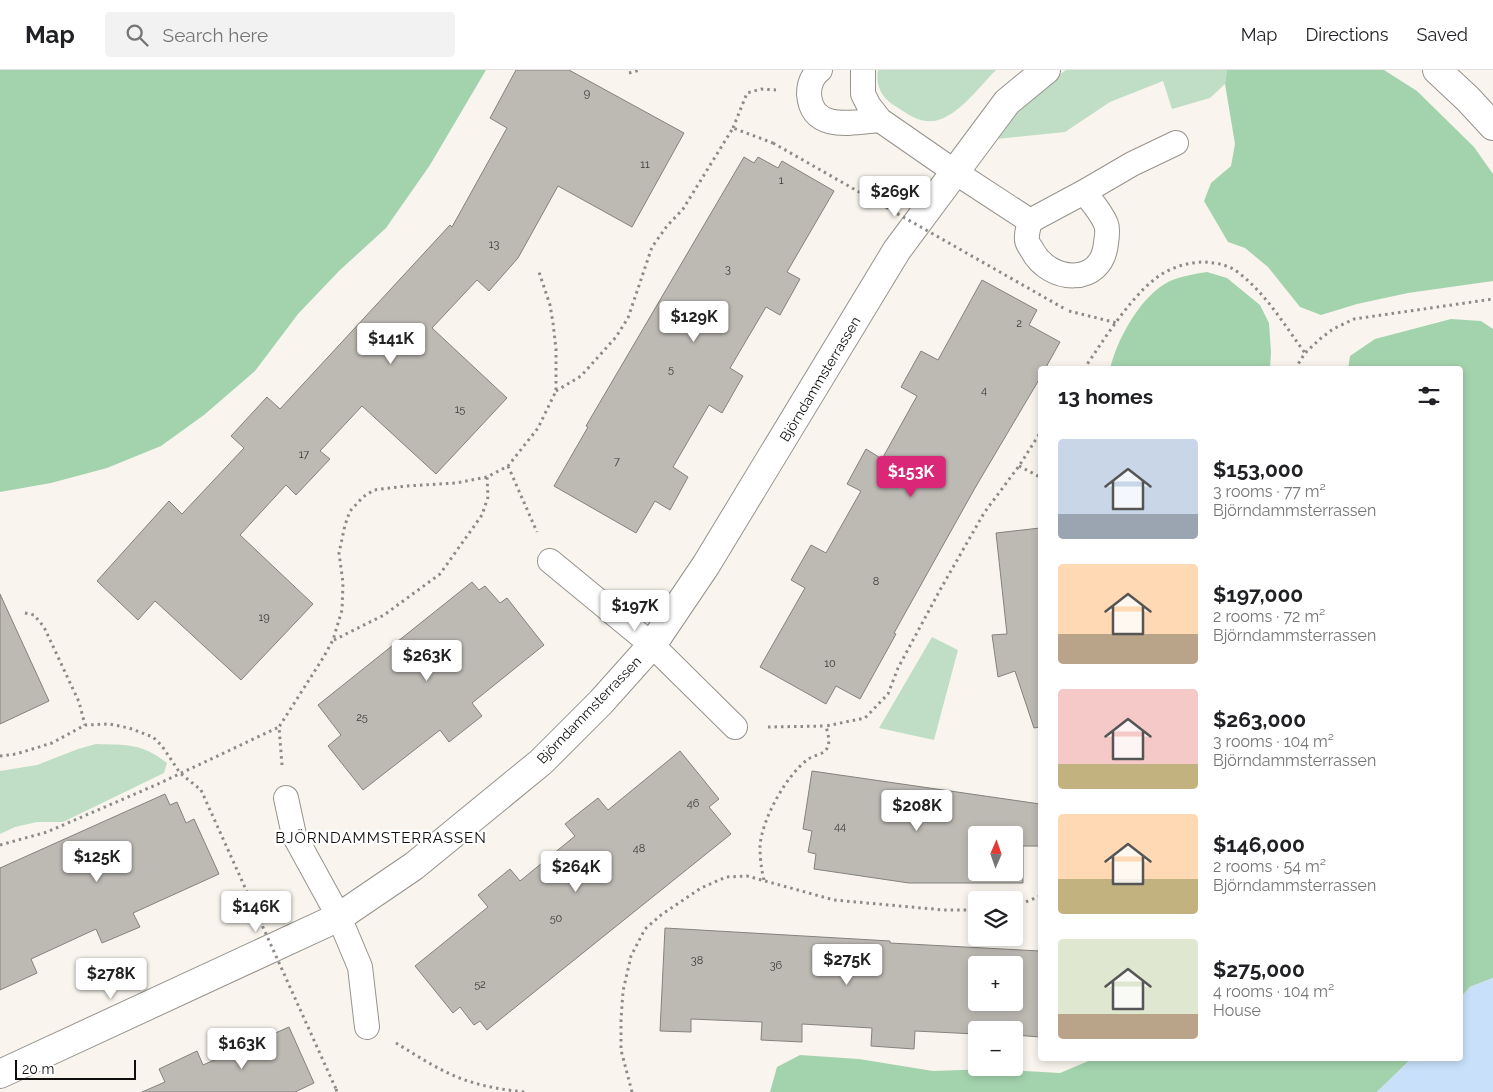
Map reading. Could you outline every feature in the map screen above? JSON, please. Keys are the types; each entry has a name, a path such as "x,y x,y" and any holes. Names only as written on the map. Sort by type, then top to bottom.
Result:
{"street":[{"name":"Björndammsterrassen","path":"0,1074 339,917 414,866 540,762 601,702 652,645 706,565 897,250 1007,102 1046,70"},
{"path":"1436,70 1468,99 1493,126"}],"lane":[{"path":"820,70 815,74 809,92 816,114 828,122 848,124 880,120"},
{"path":"860,72 863,94 869,106 880,120 1030,221"},
{"path":"1084,192 1098,210 1106,225 1106,248 1102,260 1093,270 1080,275 1061,275 1045,266 1036,258 1026,239 1030,221 1132,164 1176,143"},
{"path":"550,561 652,645 735,727"},
{"path":"286,798 294,835 339,917 360,967 368,1027"}],"path":[{"path":"629,73 640,70"},
{"path":"556,391 581,376 616,337 628,318 652,247 667,226 683,209 733,128 747,93 761,90 809,92"},
{"path":"733,128 774,143 1065,309 1117,323"},
{"path":"1086,366 1136,296 1155,278 1173,268 1199,262 1218,263 1232,268 1262,294 1306,354"},
{"path":"0,845 47,832 158,784 278,727 304,689 333,640 342,610 343,583 339,553 345,524 350,511 362,497 374,490 456,483 487,477 508,466 538,428 556,391 556,349 550,305 538,269"},
{"path":"1298,366 1320,338 1333,329 1354,319 1491,300"},
{"path":"735,727 826,726 865,718 888,694 898,668 984,512 1038,436"},
{"path":"508,466 550,561"},
{"path":"1018,466 1038,475"},
{"path":"333,640 384,615 440,574 482,515 488,497 487,477"},
{"path":"26,613 34,615 44,627 79,702 85,726"},
{"path":"0,756 16,754 52,742 85,726 109,724 129,728 152,737 162,746 180,772 202,790 337,1091"},
{"path":"764,880 760,866 760,843 770,809 786,781 807,759 825,751 829,742 826,726"},
{"path":"278,727 286,798"},
{"path":"631,1092 621,1050 621,1020 623,991 631,956 645,930 661,914 701,888 726,877 747,876 834,900 944,910 968,910"},
{"path":"1023,903 1038,897"},
{"path":"368,1027 432,1064 467,1081 499,1089 525,1092"}],"green space":[{"path":"0,70 486,70 430,165 386,228 339,271 298,314 255,371 204,415 161,446 107,468 51,483 0,492"},
{"path":"878,70 996,70 955,111 936,121 926,121 908,114 885,98 878,85"},
{"path":"1066,70 1227,70 1225,84 1210,98 1172,109 1163,81 1110,102 1065,132 997,139 1028,101 1045,85"},
{"path":"1227,70 1384,70 1417,91 1474,147 1493,174 1493,281 1408,293 1357,304 1321,315 1300,307 1268,267 1245,248 1228,242 1204,201 1211,183 1231,166 1235,144 1225,84"},
{"path":"1207,272 1227,278 1260,305 1269,323 1270,366 1111,366 1124,332 1140,307 1159,288 1170,281 1184,276"},
{"path":"1451,319 1481,321 1493,329 1493,978 1470,987 1463,995 1463,366 1348,366 1350,356 1375,339"},
{"path":"932,637 958,650 934,740 879,728"},
{"path":"96,744 125,745 142,748 167,763 164,773 63,822 37,822 15,827 0,834 0,771 37,765"},
{"path":"800,1055 859,1059 933,1071 968,1070 968,1076 1023,1076 1023,1071 1060,1073 1088,1061 1409,1061 1377,1092 770,1092 777,1067"}],"water":[{"path":"1493,978 1493,1092 1377,1092 1409,1061 1463,1061 1463,995 1470,987"}],"building":[{"path":"516,70 569,70 684,133 632,227 558,186 518,258 489,291 477,280 432,328 507,398 436,474 362,406 320,451 330,459 296,495 286,485 240,535 313,604 241,680 155,601 138,620 97,581 169,501 182,514 244,448 231,436 267,397 280,409 450,225 452,227 507,128 490,118"},
{"path":"744,157 754,163 758,157 778,168 782,161 834,191 787,272 800,279 780,315 766,307 730,368 743,376 722,413 709,405 673,467 688,477 670,510 655,501 636,533 554,486 588,427 586,426"},
{"path":"982,280 1037,310 1029,325 1060,342 1047,366 1038,366 1038,381 975,488 894,633 896,634 860,699 836,686 826,704 760,667 805,588 791,580 811,545 826,553 861,491 847,484 866,449 882,459 917,396 901,387 921,351 938,360"},
{"path":"1038,528 1038,727 1034,728 1015,671 998,677 992,635 1007,634 996,533"},
{"path":"472,582 479,590 485,586 500,603 507,598 544,645 472,703 482,716 449,742 440,730 363,790 328,746 341,735 318,705"},
{"path":"0,594 49,701 0,724"},
{"path":"680,751 719,799 709,807 731,834 487,1030 480,1021 474,1025 460,1007 453,1013 415,966 488,907 478,895 510,869 520,881 575,836 565,824 598,798 608,810"},
{"path":"812,771 1038,804 1038,846 1023,846 1023,826 968,826 968,881 1023,881 1023,883 909,883 814,869 816,854 808,852 812,831 803,829"},
{"path":"165,794 170,805 177,802 186,823 194,819 219,874 133,913 140,927 102,943 96,929 31,959 37,973 0,990 0,868"},
{"path":"665,928 1038,951 1038,1037 1023,1036 1023,1021 968,1021 968,1034 915,1031 914,1049 871,1046 872,1028 802,1024 802,1042 761,1040 762,1022 691,1019 691,1032 660,1031"},
{"path":"289,1027 314,1083 295,1092 142,1092 165,1082 159,1069 197,1051 203,1065"}],"district":[{"name":"BJÖRNDAMMSTERRASSEN","path":"381,838"}]}
